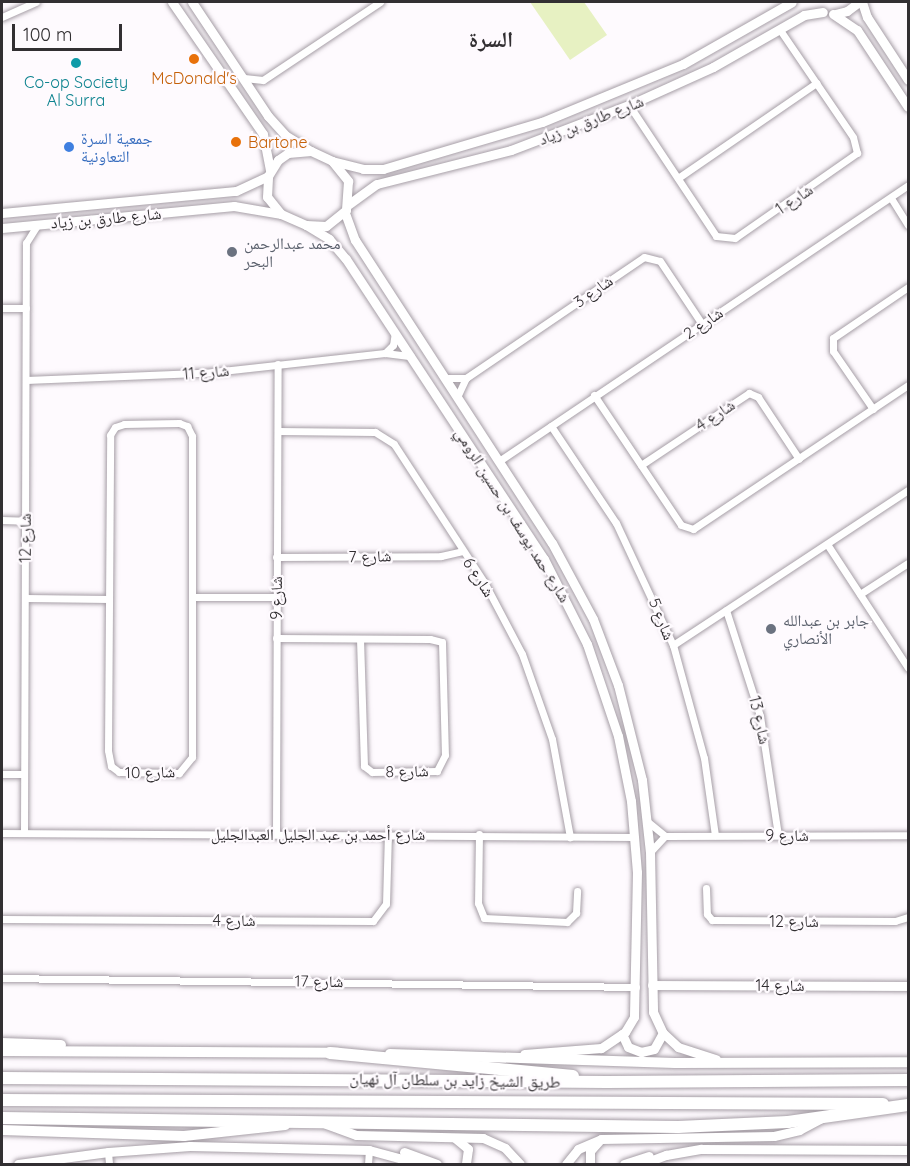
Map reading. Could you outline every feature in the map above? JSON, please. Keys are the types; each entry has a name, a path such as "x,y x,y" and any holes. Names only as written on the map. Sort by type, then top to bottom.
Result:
{"highway":[{"path":"330,1053 534,1070 607,1082"},
{"name":"طريق الشيخ زايد بن سلطان آل نهيان","path":"2,1078 607,1082 909,1080"},
{"name":"طريق الشيخ زايد بن سلطان آل نهيان","path":"2,1100 678,1106 909,1104"},
{"path":"2,1118 289,1124 678,1127 821,1119 909,1104"}],"main road":[{"path":"2,1042 124,1052"},
{"path":"2,1051 494,1055 570,1060 742,1063 909,1062"},
{"path":"2,1130 184,1136 289,1124"}],"street":[{"path":"2,17 36,2"},
{"path":"172,2 263,134 269,173 267,197 281,214 306,225 326,226 347,208 346,176 332,161 311,151 280,129 257,99 192,2"},
{"path":"257,99 263,80 380,2"},
{"name":"شارع طارق بن زياد","path":"332,161 375,170 441,154 594,103 683,64 792,2"},
{"path":"810,2 828,13 847,20 860,34 909,107"},
{"path":"860,2 873,27 909,80"},
{"name":"شارع طارق بن زياد","path":"347,208 377,184 511,150 629,105 690,78 809,13 848,12 860,2"},
{"path":"860,34 866,27 873,27"},
{"name":"شارع 1","path":"629,105 716,236 729,240 855,156 856,143 780,30"},
{"path":"706,52 703,63 713,67"},
{"path":"683,64 693,67 690,78"},
{"path":"244,78 263,80"},
{"path":"678,178 816,83"},
{"path":"269,173 288,153 311,151"},
{"name":"شارع طارق بن زياد","path":"2,213 236,191 269,173"},
{"name":"شارع 2","path":"499,460 909,186"},
{"path":"891,198 909,225"},
{"name":"شارع طارق بن زياد","path":"2,228 234,206 281,214"},
{"name":"شارع حمد يوسف بن حسين الرومي","path":"347,208 355,240 448,378 562,560 600,634 636,750 648,822 653,1012 663,1033"},
{"path":"12,226 26,243 38,224"},
{"name":"شارع حمد يوسف بن حسين الرومي","path":"306,225 335,245 411,356 544,559 592,657 618,736 634,837 636,987 634,1014 622,1034"},
{"name":"شارع 12","path":"24,832 26,243"},
{"name":"شارع 3","path":"466,378 644,257 660,261 702,324"},
{"path":"368,292 372,284 383,283"},
{"path":"873,409 833,351 833,338 909,287"},
{"path":"2,308 26,308"},
{"path":"385,353 393,345 395,333"},
{"name":"شارع 11","path":"26,380 192,374 385,353 411,356"},
{"name":"شارع 9","path":"276,833 279,364"},
{"path":"448,378 466,378 458,395"},
{"path":"594,395 681,525 693,529 909,385"},
{"name":"شارع 4","path":"641,465 751,393 758,397 799,459"},
{"name":"شارع 10","path":"124,423 179,423 190,432 194,597 192,753 187,768 176,774 119,772 110,763 109,599 109,439 113,428 124,423"},
{"name":"شارع 5","path":"551,426 616,523 673,645 698,729 715,835"},
{"name":"شارع 6","path":"278,431 367,431 387,436 512,631 535,682 560,769 570,837"},
{"path":"673,645 909,490"},
{"path":"2,520 25,521"},
{"path":"827,544 909,668"},
{"name":"شارع 7","path":"276,557 441,556 462,551"},
{"path":"861,594 909,563"},
{"path":"194,597 276,597"},
{"path":"25,598 109,599"},
{"name":"شارع 13","path":"726,610 760,716 777,835"},
{"path":"584,639 593,640 600,634"},
{"name":"شارع 8","path":"276,638 434,639 443,644 445,758 437,771 372,772 363,764 360,639"},
{"path":"592,657 607,653"},
{"path":"2,774 24,774"},
{"path":"648,822 665,836 650,852"},
{"name":"شارع أحمد بن عبد الجليل العبدالجليل","path":"2,833 479,834 634,837"},
{"name":"شارع 4","path":"2,919 373,921 386,904 388,834"},
{"path":"479,834 478,903 484,918 567,922 576,913 577,891"},
{"name":"شارع 9","path":"665,836 909,835"},
{"name":"شارع 12","path":"706,888 707,914 712,920 895,921 909,917"},
{"name":"شارع 17","path":"2,978 636,987"},
{"name":"شارع 14","path":"652,985 909,986"},
{"path":"494,1055 594,1050 622,1034 628,1047 645,1052 657,1046 663,1033 690,1054 742,1063"},
{"path":"566,1164 578,1149 602,1139 647,1141 774,1136 799,1130 821,1119"},
{"path":"326,1124 356,1135 491,1140 505,1148 520,1164"},
{"path":"453,1137 468,1149 466,1164"},
{"path":"590,1164 590,1151 602,1139"},
{"path":"18,1164 108,1152 190,1146 369,1150 412,1154 437,1164"},
{"path":"624,1164 666,1155 714,1149 909,1150"},
{"path":"368,1164 369,1150"},
{"path":"381,1151 420,1164"},
{"path":"108,1152 109,1164"},
{"path":"642,1164 666,1155"}],"green space":[{"path":"530,2 584,2 607,35 570,60"}],"place":[{"name":"McDonald's","path":"194,59"},
{"name":"Co-op Society Al Surra","path":"76,63"},
{"name":"Bartone","path":"236,142"},
{"name":"جمعية السرة التعاونية","path":"69,147"},
{"name":"محمد عبدالرحمن البحر","path":"232,252"},
{"name":"جابر بن عبدالله الأنصاري","path":"771,629"}],"district":[{"name":"السرة","path":"491,40"}]}
